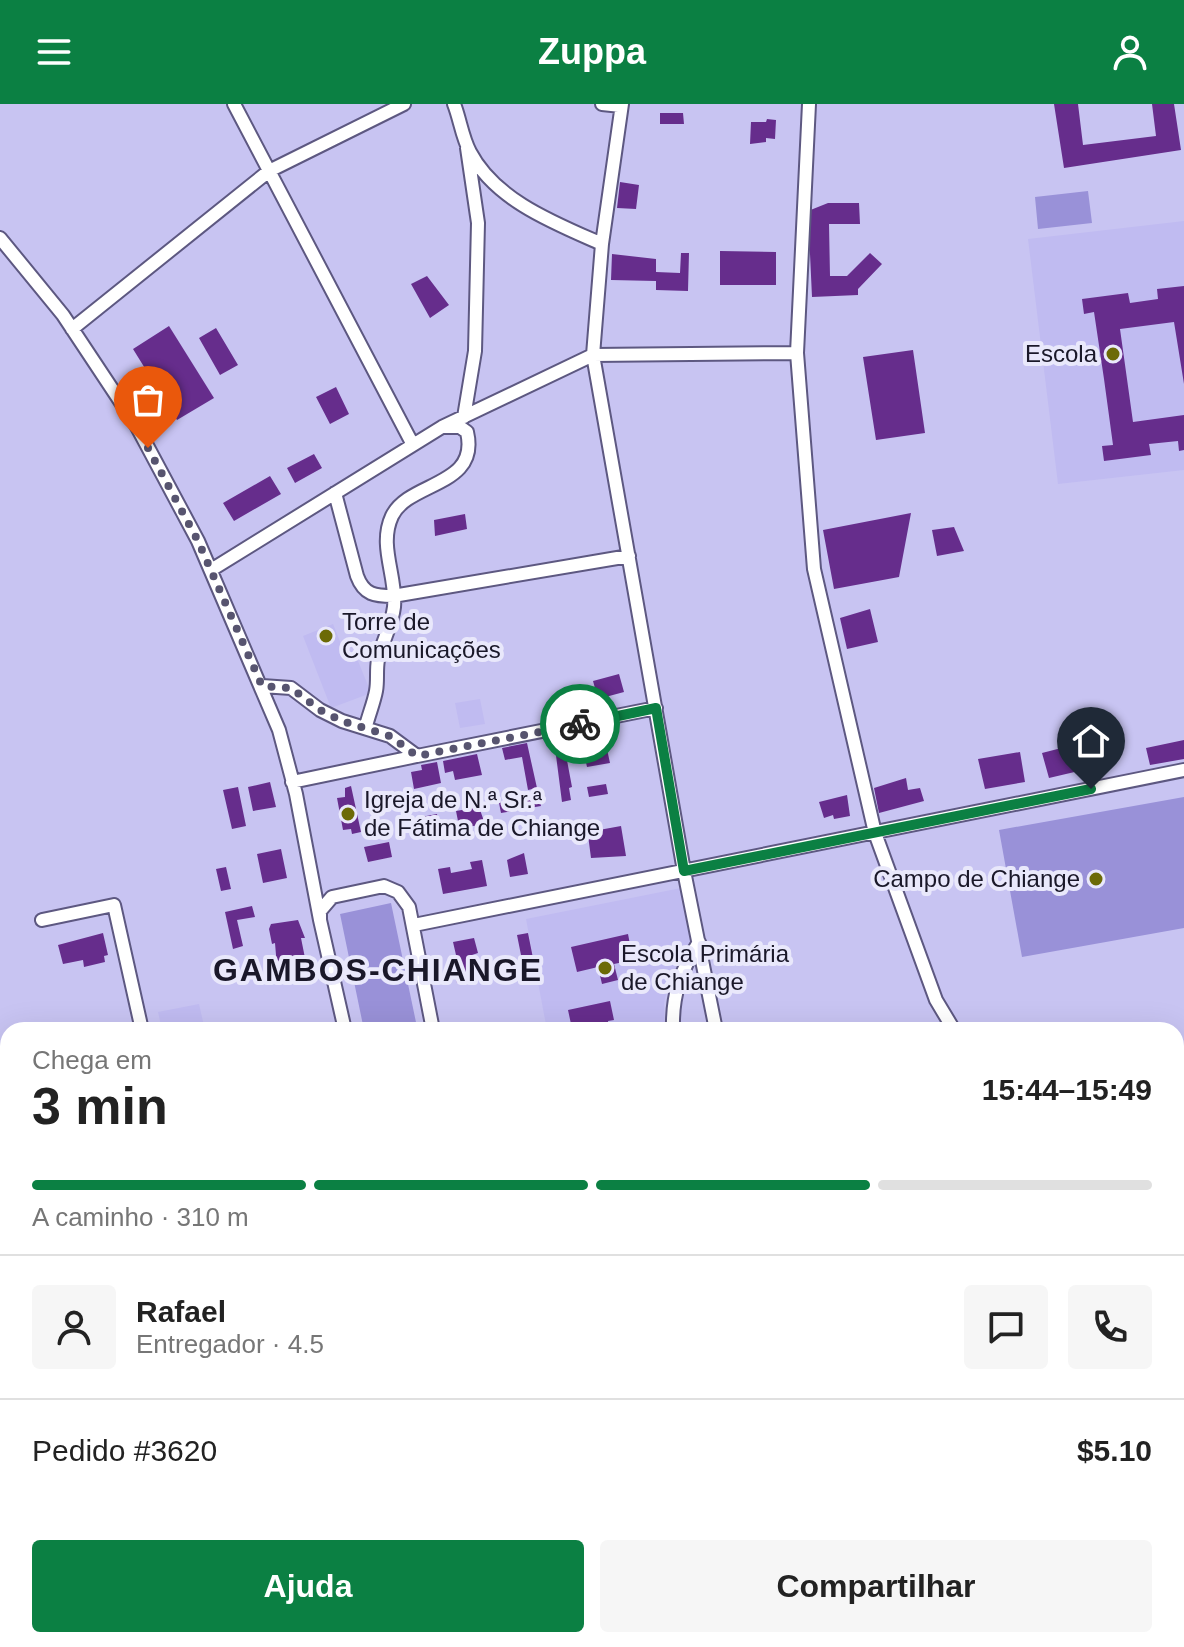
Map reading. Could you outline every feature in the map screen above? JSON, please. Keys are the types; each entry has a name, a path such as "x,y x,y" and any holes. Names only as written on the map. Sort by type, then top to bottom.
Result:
{"street":[{"path":"234,104 413,445"},
{"path":"72,329 269,171 404,104"},
{"path":"454,104 467,148 478,223 475,351 464,417"},
{"path":"602,104 621,105 602,244 593,355 684,871 714,1022"},
{"path":"809,104 797,353 814,569 875,833 936,1000 949,1022"},
{"path":"467,148 482,174 513,199 602,244"},
{"path":"0,238 72,329 136,425 211,570 262,686 279,730 292,782 343,1022"},
{"path":"211,570 442,427 593,355 797,353"},
{"path":"366,726 376,690 378,660 394,608 387,560 387,529 393,513 409,498 450,478 463,461 469,442 467,432 460,427 442,427"},
{"path":"335,493 361,587 370,595 393,596 629,556"},
{"path":"262,686 291,688 320,710 342,721 390,736 417,756"},
{"path":"292,782 656,708"},
{"path":"414,925 1184,770"},
{"path":"320,920 320,911 332,897 384,886 405,899 414,925 432,1022"},
{"path":"42,920 114,905 140,1022"},
{"path":"673,1022 677,980 699,942"}],"shaded area":[{"path":"1088,191 1092,223 1038,229 1035,197"},
{"name":"Escola","path":"1184,221 1184,470 1058,484 1028,239"},
{"path":"333,624 345,654 354,651 371,693 331,708 303,636"},
{"path":"480,699 485,724 460,728 455,703"},
{"name":"Campo de Chiange","path":"1184,797 1184,928 1022,957 999,830"},
{"name":"Escola Primária de Chiange","path":"681,888 692,938 670,980 664,1003 665,1022 545,1022 526,919"},
{"path":"391,903 416,1022 362,1022 340,914"},
{"path":"199,1004 203,1022 160,1022 158,1012"}],"building":[{"path":"1054,104 1078,104 1083,145 1156,136 1152,104 1174,104 1181,150 1064,168"},
{"path":"660,113 683,113 684,124 660,124"},
{"path":"767,119 776,120 775,139 766,138 766,142 750,144 751,122 766,122"},
{"path":"620,182 639,185 636,209 617,208"},
{"path":"828,203 859,203 860,224 829,224 830,276 847,276 870,253 882,264 858,289 858,295 812,297 808,211"},
{"path":"720,251 776,252 776,285 720,285"},
{"path":"681,253 689,253 688,291 656,290 656,281 611,280 612,254 656,259 656,272 680,273"},
{"path":"427,276 449,305 430,318 411,284"},
{"path":"1184,286 1184,384 1174,322 1120,329 1133,422 1184,415 1184,450 1179,451 1178,441 1149,444 1151,455 1104,461 1102,446 1113,445 1094,312 1084,314 1082,299 1128,293 1130,303 1158,299 1157,289"},
{"path":"169,326 214,398 177,420 133,349"},
{"path":"216,328 238,365 220,375 199,338"},
{"path":"913,350 925,433 876,440 863,357"},
{"path":"336,387 349,414 330,424 316,397"},
{"path":"314,454 322,468 295,483 287,468"},
{"path":"270,476 281,494 234,521 223,503"},
{"path":"911,513 899,577 834,589 823,530"},
{"path":"465,514 467,529 435,536 434,520"},
{"path":"954,527 964,551 937,556 932,530"},
{"path":"870,609 878,642 847,649 840,618"},
{"path":"619,674 624,692 598,699 593,681"},
{"path":"603,731 610,763 587,767 580,735"},
{"path":"563,739 572,787 569,788 571,800 562,802 554,740"},
{"path":"1184,740 1184,759 1150,765 1146,748"},
{"path":"527,743 537,788 528,790 522,757 505,760 502,748"},
{"path":"1077,744 1083,770 1049,778 1042,753"},
{"path":"1020,752 1025,782 985,789 978,759"},
{"path":"477,754 482,775 455,780 453,771 445,773 443,761"},
{"path":"437,762 441,783 414,789 411,772 422,770 421,765"},
{"path":"906,778 908,790 920,788 924,801 879,813 874,788"},
{"path":"270,782 276,807 253,811 248,787"},
{"path":"606,784 608,794 589,797 587,787"},
{"name":"Igreja de N.ª Sr.ª de Fátima de Chiange","path":"351,786 361,832 352,834 351,829 343,830 337,798 345,797 345,788"},
{"path":"238,787 246,826 232,829 223,790"},
{"path":"847,795 850,816 824,818 819,802"},
{"path":"539,796 541,806 501,813 499,803"},
{"path":"479,807 485,824 420,835 416,818 437,814 439,824 458,821 456,811"},
{"path":"621,826 626,856 591,858 588,835"},
{"path":"389,842 392,857 368,862 364,847"},
{"path":"281,849 287,878 263,883 257,854"},
{"path":"524,853 528,874 510,877 507,860"},
{"path":"482,860 487,886 443,894 438,869 450,867 451,873 472,869 470,862"},
{"path":"226,867 231,889 221,891 216,869"},
{"path":"252,906 255,917 237,920 243,946 233,949 225,912"},
{"path":"298,920 305,938 301,938 311,973 309,977 282,982 278,979 275,943 272,944 269,929 271,924"},
{"path":"103,933 108,955 104,956 105,962 84,967 83,960 63,964 58,945"},
{"path":"528,933 537,978 526,980 517,935"},
{"path":"628,934 633,960 614,964 618,980 602,984 598,967 577,972 571,947"},
{"path":"474,938 478,953 472,955 477,979 457,983 451,956 456,955 453,942"},
{"path":"610,1001 614,1020 571,1022 568,1010"}],"way so far":[{"path":"148,448 198,541 262,686 291,688 320,710 342,721 390,736 417,756 580,724"}],"place":[{"name":"Escola","path":"1113,354"},
{"name":"Torre de Comunicações","path":"326,636"},
{"name":"Igreja de N.ª Sr.ª de Fátima de Chiange","path":"348,814"},
{"name":"Campo de Chiange","path":"1096,879"},
{"name":"Escola Primária de Chiange","path":"605,968"}],"district":[{"name":"GAMBOS-CHIANGE","path":"378,970"}],"route":[{"path":"580,724 656,708 684,871 1091,789"}]}
